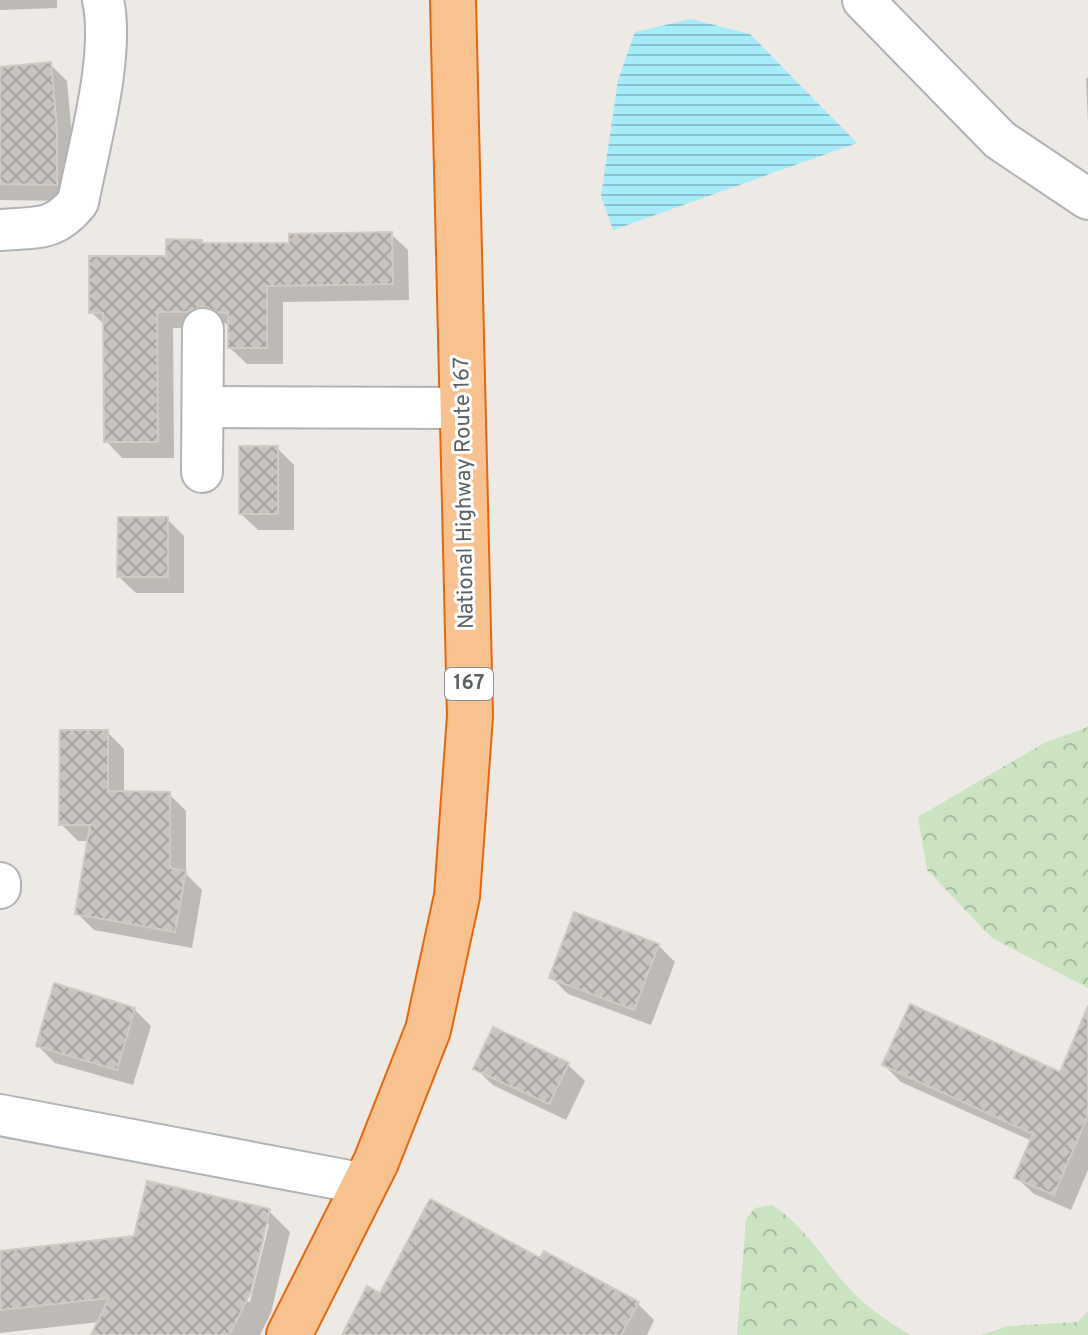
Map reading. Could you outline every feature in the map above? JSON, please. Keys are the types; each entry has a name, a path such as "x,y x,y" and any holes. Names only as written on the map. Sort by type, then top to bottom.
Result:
{"highway":[{"name":"National Highway Route 167","path":"289,1335 365,1184 428,1030 457,896 470,716 453,0"}],"street":[{"path":"0,230 49,225 66,218 78,202 106,54 107,17 103,0"},
{"path":"863,0 1000,140 1088,199"},
{"path":"202,472 203,329"},
{"path":"203,407 462,408"},
{"path":"0,1115 365,1184"}],"green space":[{"path":"1088,727 1088,988 992,938 927,870 918,817 1044,743"},
{"path":"772,1205 803,1232 861,1300 911,1335 737,1335 746,1219 755,1208"},
{"path":"1088,1311 1088,1335 981,1335 1008,1326 1078,1322"}],"water":[{"path":"691,19 750,34 857,143 613,230 601,196 618,80 635,32"}],"building":[{"path":"51,62 57,129 57,185 0,184 0,67"},
{"path":"392,232 393,284 267,286 267,348 228,348 228,313 219,313 204,306 188,312 157,312 158,442 104,442 103,313 89,313 89,256 166,256 166,239 202,240 202,243 289,243 289,234"},
{"path":"239,446 278,446 278,514 239,514"},
{"path":"118,517 168,517 168,577 117,577"},
{"path":"60,730 108,730 108,791 170,792 170,868 186,871 175,932 75,914 90,825 59,825"},
{"path":"574,912 659,944 634,1010 549,978"},
{"path":"54,983 135,1008 117,1070 36,1046"},
{"path":"910,1004 1060,1072 1088,1006 1088,1115 1054,1195 1014,1178 1033,1134 882,1065"},
{"path":"493,1027 569,1063 549,1104 473,1069"},
{"path":"147,1181 270,1209 251,1292 229,1335 91,1335 109,1298 0,1310 0,1251 134,1236"},
{"path":"430,1199 540,1258 544,1251 639,1302 621,1335 342,1335 367,1286 380,1293"}]}
